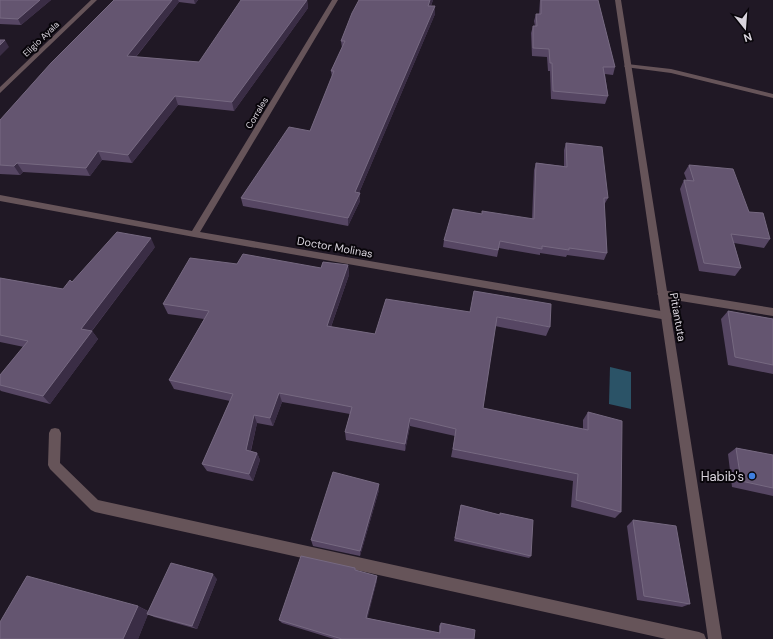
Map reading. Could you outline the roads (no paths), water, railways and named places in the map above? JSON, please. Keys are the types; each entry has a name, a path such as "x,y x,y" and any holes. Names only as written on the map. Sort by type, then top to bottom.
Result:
{"street":[{"name":"Eligio Ayala","path":"0,91 94,0"},
{"name":"Corrales","path":"194,234 335,0"},
{"path":"613,0 618,0"},
{"name":"Pitiantuta","path":"618,0 715,639"},
{"path":"627,66 671,71 773,96"},
{"name":"Doctor Molinas","path":"0,198 194,234 667,316"},
{"path":"662,294 773,312"},
{"path":"55,433 54,466 95,506 699,639"}],"water":[{"path":"610,367 631,372 631,409 609,404"}],"place":[{"name":"Habib's","path":"752,476"}]}
